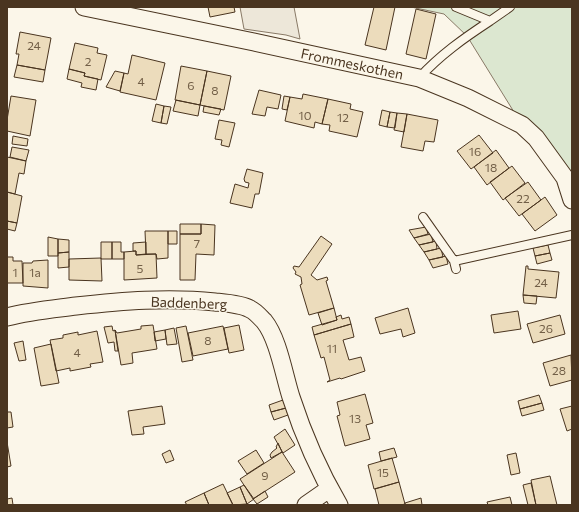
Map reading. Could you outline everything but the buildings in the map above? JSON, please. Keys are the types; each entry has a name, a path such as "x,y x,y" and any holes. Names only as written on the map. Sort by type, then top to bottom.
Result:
{"street":[{"name":"Frommeskothen","path":"84,7 419,78 468,98 522,125 536,138 565,178 572,200"},
{"name":"Baddenberg","path":"7,317 22,313 109,303 159,300 209,301 230,303 250,308 264,321 273,335 291,398 311,450 329,489 339,505"},
{"path":"306,505 329,489"}],"lane":[{"path":"456,7 490,21"},
{"path":"419,78 434,62 467,36 510,7"},
{"path":"424,217 455,265 572,235"}],"green space":[{"path":"411,7 572,7 572,200 522,125 467,36 444,14"}],"shaded area":[{"path":"240,7 294,7 300,39 286,35 244,29"}]}
